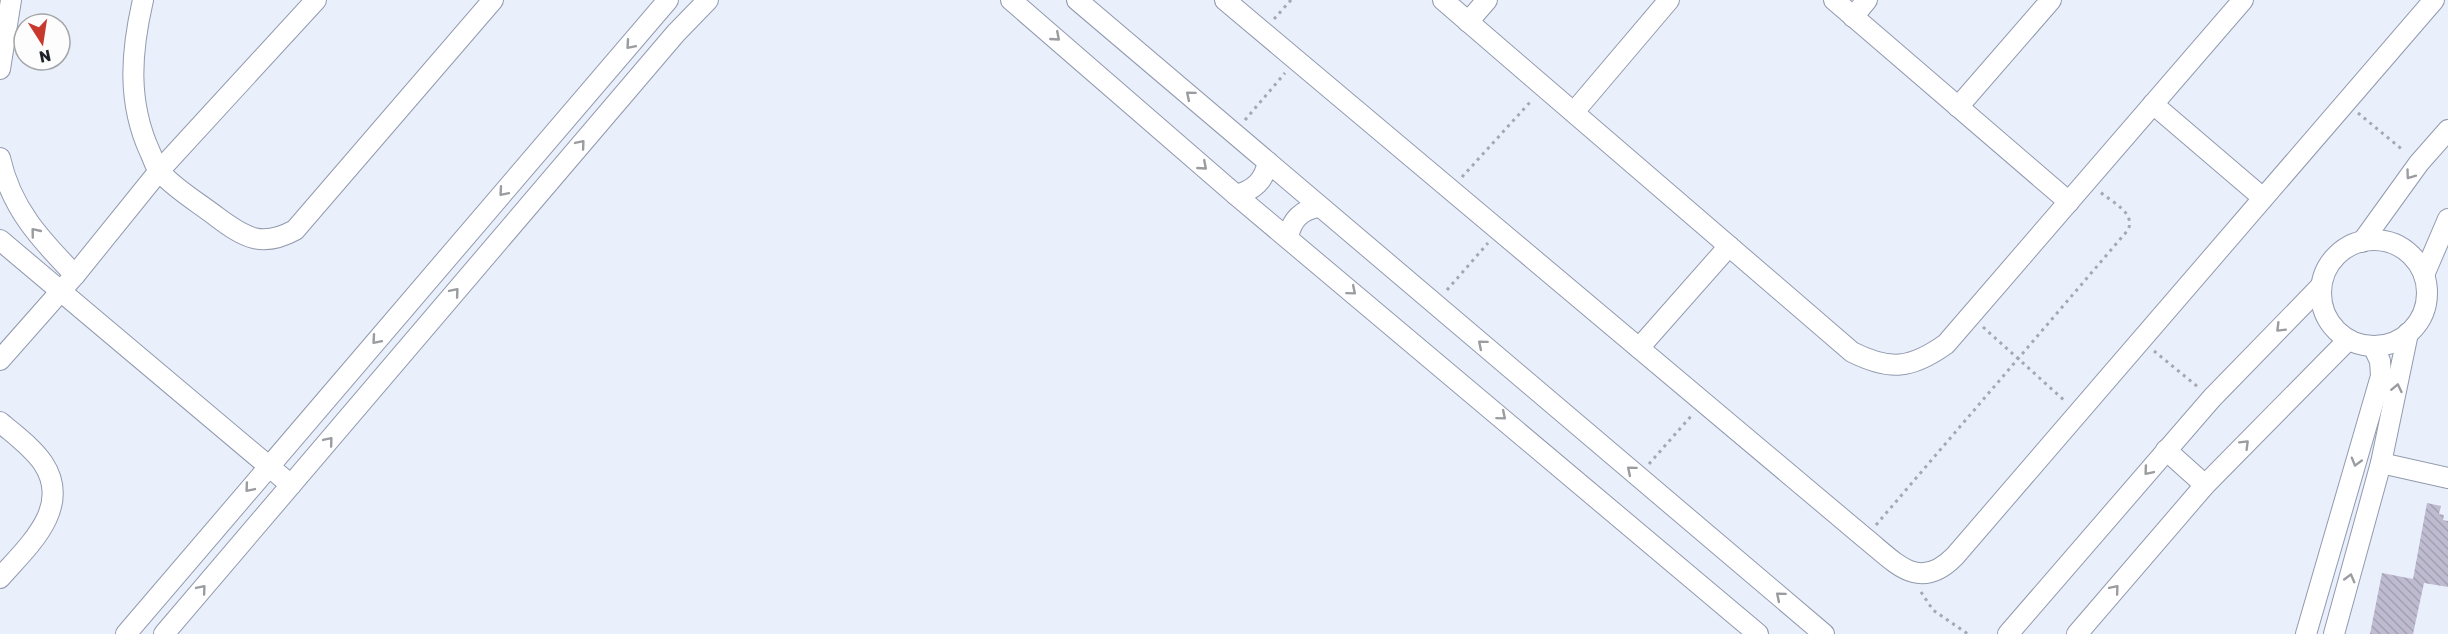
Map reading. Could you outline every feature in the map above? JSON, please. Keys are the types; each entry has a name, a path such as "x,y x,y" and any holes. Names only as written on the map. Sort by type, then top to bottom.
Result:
{"street":[{"path":"0,69 11,0"},
{"path":"143,0 132,65 134,102 143,138 159,171 247,237 264,240 280,238 295,230 493,0"},
{"path":"0,360 75,275 159,171 316,0"},
{"path":"126,634 267,466 668,0"},
{"path":"164,634 668,42 708,0"},
{"path":"1011,0 1236,195 1758,634"},
{"path":"1077,0 1824,634"},
{"path":"1225,0 1865,538 1909,573 1926,575 1943,569 2434,0"},
{"path":"1443,0 1852,352 1875,363 1900,366 1925,359 1946,344 2243,0"},
{"path":"1468,22 1487,0"},
{"path":"1574,112 1669,0"},
{"path":"1834,0 2069,202"},
{"path":"1853,17 1867,0"},
{"path":"1958,107 2051,0"},
{"path":"2153,104 2264,198"},
{"path":"2362,242 2419,163 2448,130"},
{"path":"0,158 7,186 19,210 34,232 75,275"},
{"path":"1236,195 1245,192 1261,180 1268,162"},
{"path":"1288,237 1290,228 1301,213 1319,207"},
{"path":"2424,275 2448,219"},
{"path":"0,240 291,485"},
{"path":"2334,634 2381,463 2409,333 2423,312 2427,294 2424,275 2409,254 2399,247 2381,241 2362,242 2339,253 2324,274 2321,286 2324,311 2334,327 2348,340 2373,346 2392,342 2409,333"},
{"path":"1639,348 1729,246"},
{"path":"2008,634 2212,398 2321,286"},
{"path":"2078,634 2205,485 2348,340"},
{"path":"2306,634 2381,376 2380,361 2373,346"},
{"path":"0,422 31,448 45,465 52,484 52,506 45,526 0,578"},
{"path":"2166,450 2205,485"},
{"path":"2381,463 2448,478"}],"path":[{"path":"1263,32 1291,0"},
{"path":"1234,133 1296,60"},
{"path":"1451,190 1544,87"},
{"path":"2346,102 2419,163"},
{"path":"1865,538 2131,223 2129,216 2087,181"},
{"path":"1435,304 1499,231"},
{"path":"1971,315 2079,413"},
{"path":"2141,341 2212,398"},
{"path":"1638,476 1703,402"},
{"path":"1909,573 1933,609 1968,634"}],"building":[{"path":"2427,503 2441,506 2439,514 2444,515 2443,520 2448,521 2448,587 2424,583 2413,634 2370,634 2382,573 2413,579"}]}
